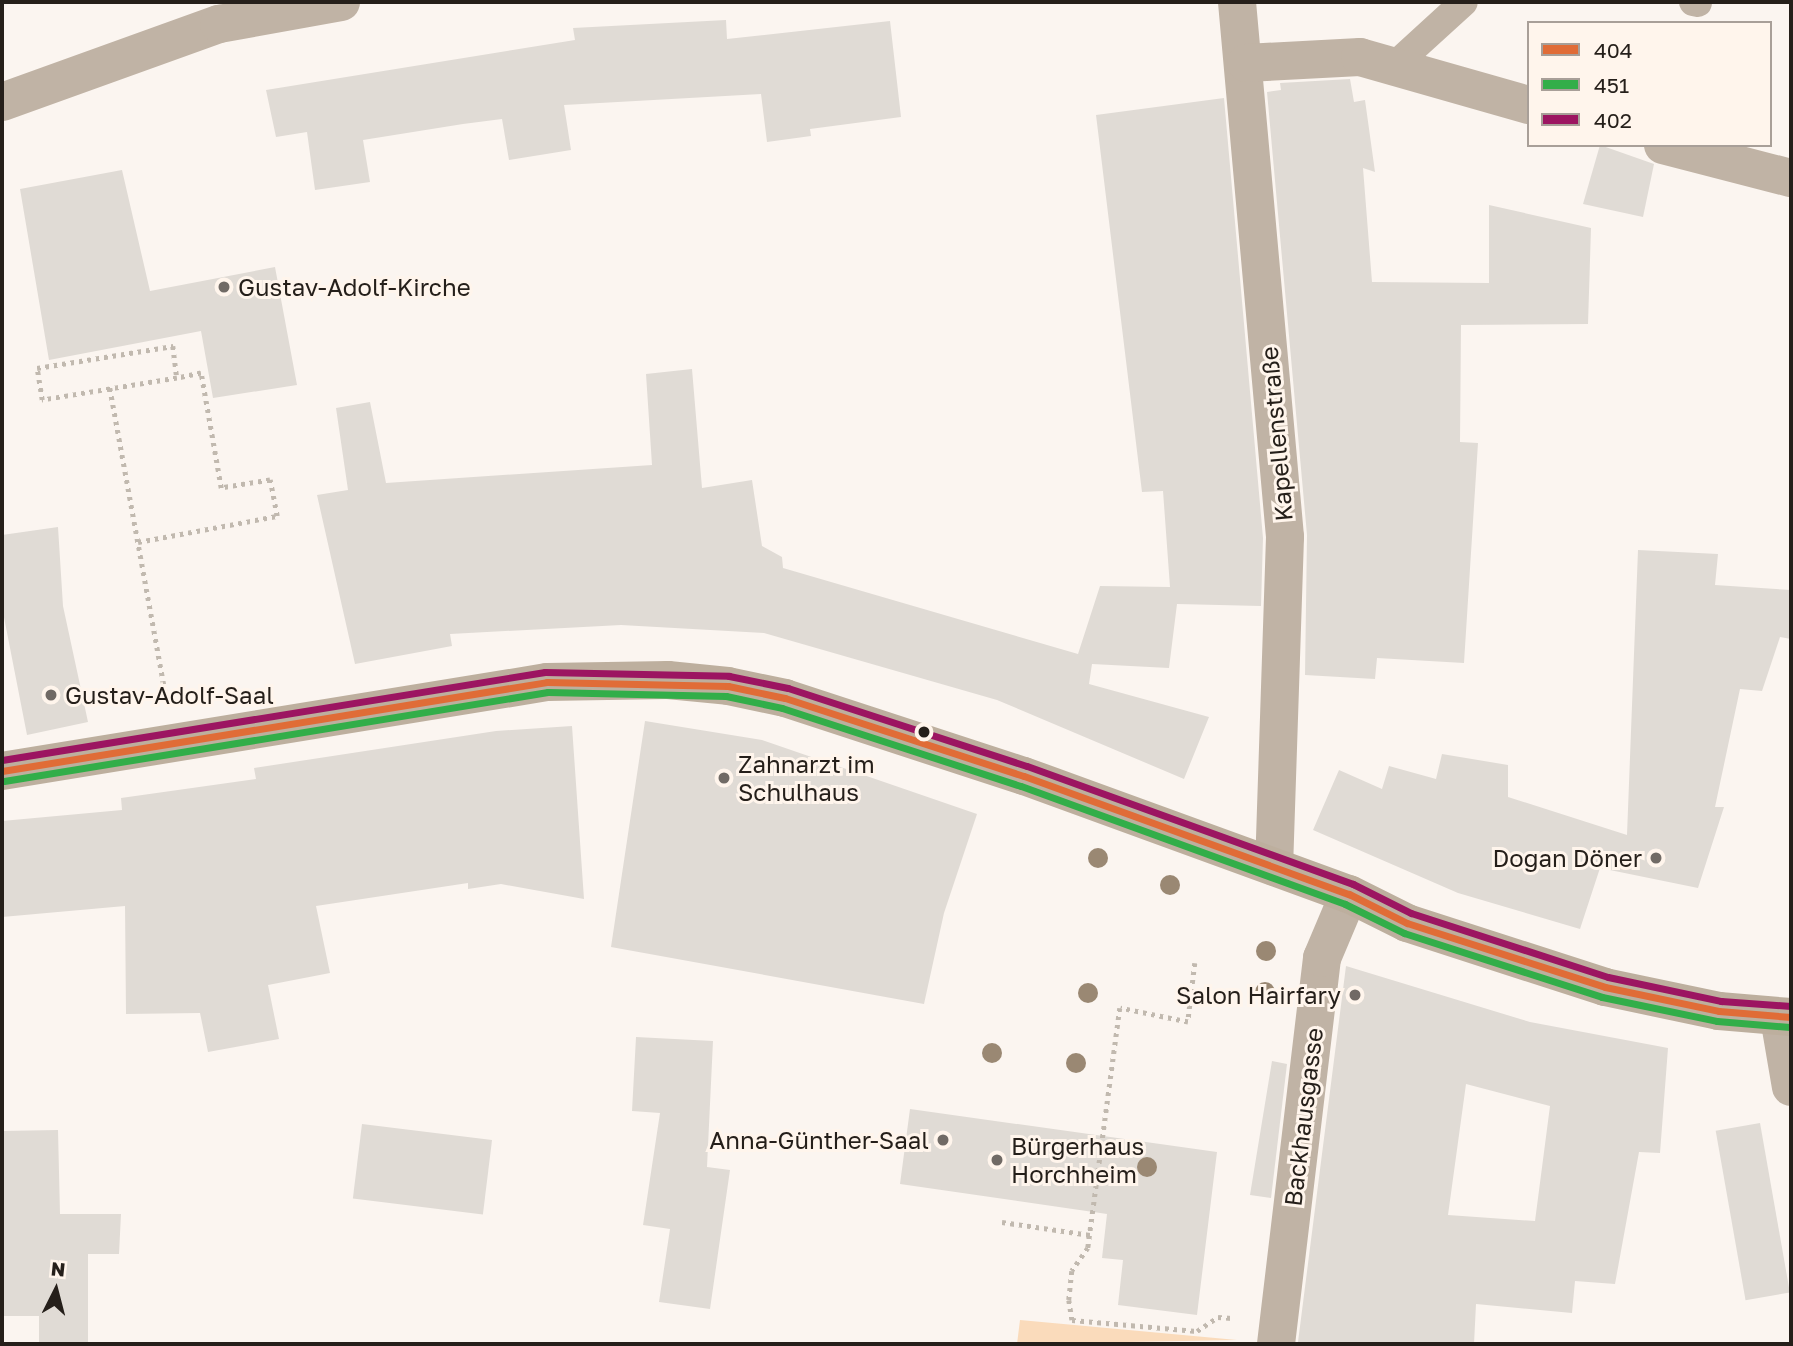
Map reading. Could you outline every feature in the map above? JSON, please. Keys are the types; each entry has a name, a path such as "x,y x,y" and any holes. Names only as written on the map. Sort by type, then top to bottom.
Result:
{"main road":[{"path":"2,771 547,682 668,680 786,698 1349,894 1407,923 1605,987 1785,1017"}],"street":[{"path":"2,102 219,24 341,2"},
{"name":"Kapellenstraße","path":"1237,2 1246,64 1285,537 1274,867"},
{"path":"1246,64 1360,57 1527,104"},
{"path":"1671,147 1791,178"},
{"name":"Backhausgasse","path":"1277,1334 1322,958 1349,894"},
{"path":"1785,1017 1791,1087"}],"lane":[{"path":"1395,65 1464,2"}],"path":[{"path":"138,542 277,516 270,480 221,488 201,373 177,378 42,400 37,368 173,346 177,378"},
{"path":"103,349 104,356"},
{"path":"110,388 166,693"},
{"path":"1195,963 1188,1022 1120,1008 1090,1234 1072,1271 1072,1320 1197,1331 1218,1317 1277,1334"},
{"path":"1002,1222 1090,1234"}],"shaded area":[{"path":"1020,1320 1237,1340 1017,1344"}],"building":[{"path":"726,20 727,39 890,21 901,117 810,129 811,136 767,142 761,94 564,105 571,150 509,160 502,119 463,124 363,140 370,182 315,190 307,132 276,137 266,90 575,40 573,28"},
{"path":"1350,79 1354,102 1365,100 1375,172 1363,168 1372,282 1489,283 1489,205 1591,228 1588,324 1461,325 1460,442 1478,443 1464,663 1377,658 1375,679 1305,675 1307,535 1267,92 1281,90 1280,83"},
{"path":"1224,98 1263,538 1261,606 1177,604 1169,668 1092,664 1089,684 1209,717 1184,779 997,700 764,633 621,625 450,634 452,646 355,664 317,495 348,490 336,408 370,402 386,483 652,465 646,374 692,369 702,488 752,480 762,546 782,557 783,568 1078,654 1100,586 1170,587 1163,491 1142,492 1096,115"},
{"path":"1599,147 1654,164 1643,217 1583,204"},
{"name":"Gustav-Adolf-Kirche","path":"122,170 150,291 275,267 297,385 213,398 201,331 49,360 20,189"},
{"path":"58,527 63,606 88,722 27,735 2,607 2,535"},
{"path":"1638,550 1718,554 1715,585 1791,590 1791,639 1780,637 1762,691 1740,689 1715,807 1724,807 1698,888 1600,868 1580,929 1458,893 1313,830 1339,770 1382,789 1389,766 1436,779 1442,754 1508,765 1508,797 1627,835"},
{"path":"645,721 762,740 977,814 944,913 924,1004 611,947"},
{"path":"572,726 584,899 501,884 468,889 468,883 316,906 330,973 268,985 279,1039 208,1052 200,1013 126,1014 125,906 2,917 2,821 122,810 121,798 256,779 254,768 496,731"},
{"path":"1346,966 1530,1022 1668,1048 1660,1153 1639,1152 1615,1284 1575,1281 1572,1313 1476,1304 1474,1344 1298,1342","holes":["1466,1084 1550,1106 1535,1221 1448,1215"]},
{"path":"636,1037 713,1041 707,1167 730,1170 710,1309 659,1302 670,1229 643,1225 660,1113 632,1111"},
{"path":"1272,1061 1287,1064 1271,1198 1250,1195"},
{"path":"910,1109 1217,1152 1197,1315 1118,1305 1123,1260 1102,1258 1107,1214 900,1184"},
{"path":"1760,1123 1790,1292 1746,1300 1716,1131"},
{"path":"362,1124 492,1140 483,1214 353,1198"},
{"path":"58,1130 60,1214 121,1214 119,1254 88,1254 88,1344 39,1344 39,1316 2,1316 2,1131"}],"transit line":[{"name":"402","path":"2,760 545,672 729,676 788,688 1027,766 1353,884 1411,913 1608,977 1721,1001 1791,1006"},
{"name":"404","path":"2,771 547,682 728,686 785,698 1024,776 1349,894 1407,923 1605,987 1719,1011 1791,1017"},
{"name":"451","path":"4,781 548,692 726,696 782,708 1021,786 1345,904 1404,933 1602,997 1717,1021 1790,1027"}],"place":[{"name":"Gustav-Adolf-Kirche","path":"224,287"},
{"name":"Gustav-Adolf-Saal","path":"51,695"},
{"name":"Zahnarzt im Schulhaus","path":"724,778"},
{"name":"Dogan Döner","path":"1656,858"},
{"name":"Salon Hairfary","path":"1355,995"},
{"name":"Anna-Günther-Saal","path":"943,1140"},
{"name":"Bürgerhaus Horchheim","path":"997,1160"}]}
